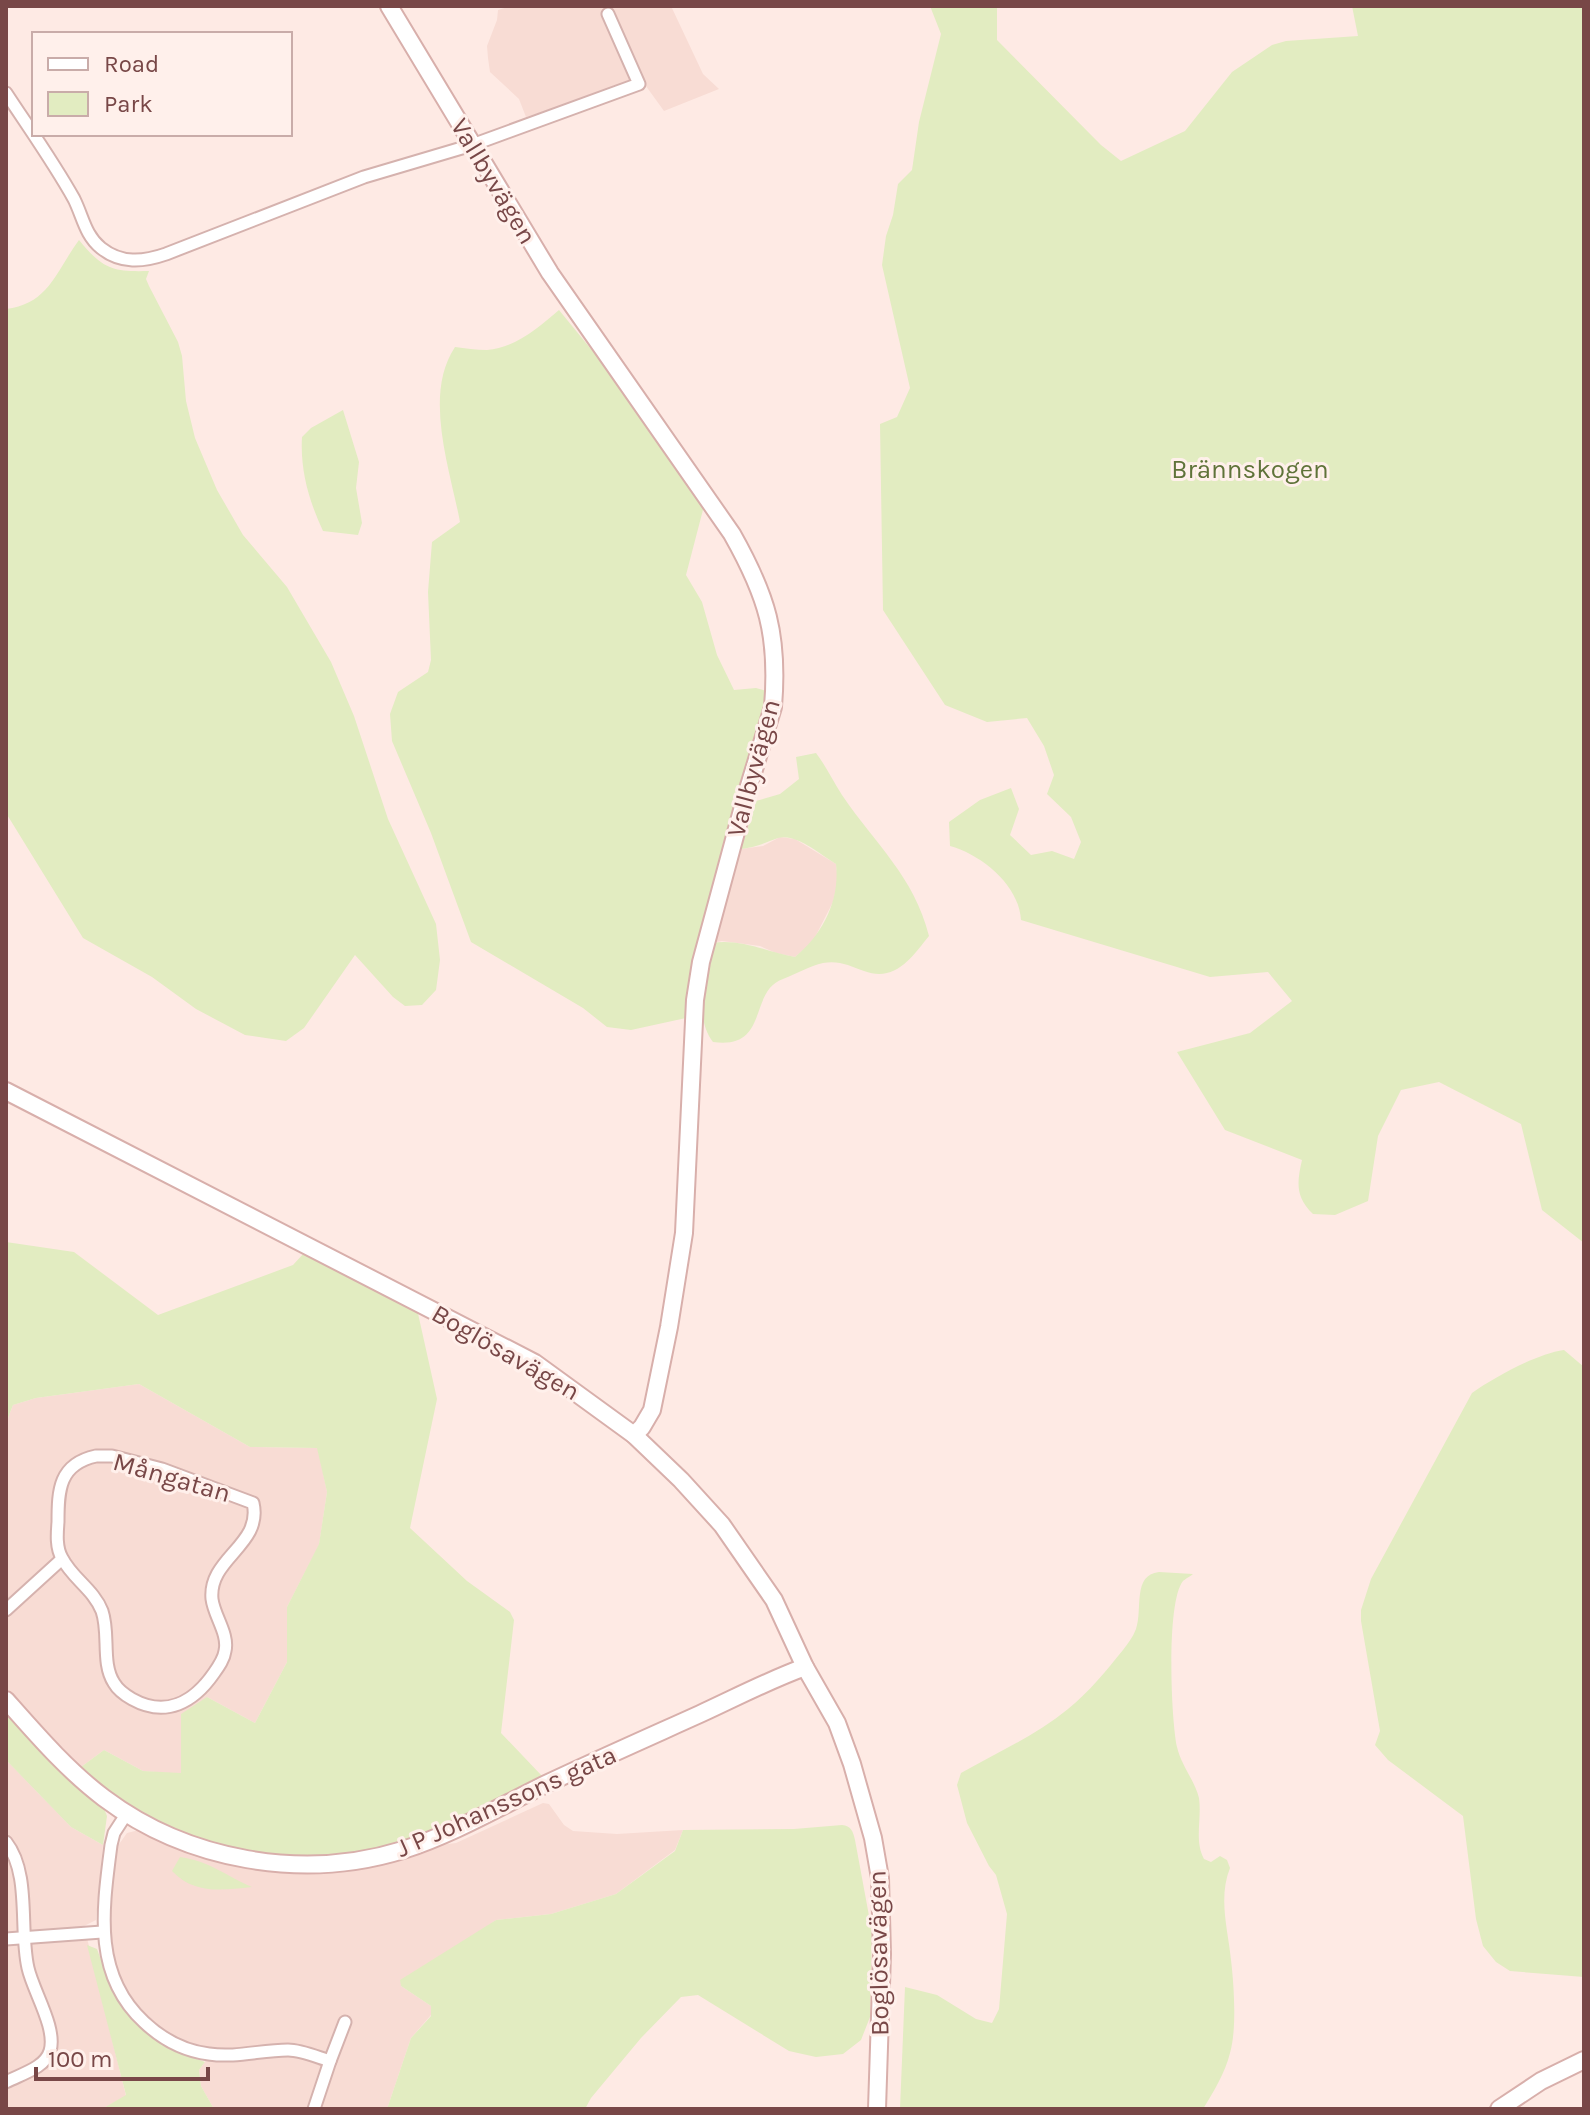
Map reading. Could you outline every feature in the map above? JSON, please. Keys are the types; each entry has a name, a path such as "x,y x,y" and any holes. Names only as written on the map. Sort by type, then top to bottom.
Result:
{"street":[{"name":"Vallbyvägen","path":"389,6 550,273 732,534 756,577 774,640 776,675 773,707 712,923 695,1000 684,1233 669,1327 652,1410 634,1435"},
{"path":"33,136 74,201 88,235 107,252 122,259 138,261 166,254 364,177 472,145 639,84 608,14"},
{"path":"6,93 32,134"},
{"name":"Boglösavägen","path":"6,1091 535,1363 634,1435 722,1525 774,1600 805,1667 837,1723 873,1838 880,1878 882,1954 877,2109"},
{"name":"Mångatan","path":"112,1456 162,1469 209,1488 243,1497 253,1503 256,1513 250,1533 219,1571 213,1584 211,1596 226,1644 225,1655 204,1688 177,1707 142,1705 123,1694 113,1682 108,1667 102,1610 62,1559 57,1531 59,1488 72,1466 83,1459 112,1456"},
{"path":"6,1610 62,1559"},
{"name":"J P Johanssons gata","path":"6,1700 72,1772 127,1813 169,1836 195,1846 266,1862 325,1864 368,1860 432,1840 545,1784 805,1667"},
{"path":"127,1813 114,1833 111,1845 102,1932 109,1968 126,2004 153,2030 175,2044 207,2054 233,2056 291,2050 330,2061"},
{"path":"6,1842 18,1863 28,1968 48,2027 51,2048 41,2065 6,2082"},
{"path":"6,1939 102,1932"},
{"path":"314,2109 345,2022"},
{"path":"1499,2109 1541,2081 1584,2060"}],"shaded area":[{"path":"511,6 671,6 703,74 719,89 664,111 643,82 630,83 526,117 519,99 490,72 488,58 487,46 498,10"},
{"path":"780,837 795,839 836,864 838,881 833,902 812,943 795,957 760,946 722,941 712,943 741,849 763,846"},
{"path":"139,1384 250,1447 318,1448 327,1492 319,1545 287,1607 287,1662 255,1723 207,1697 181,1774 143,1771 104,1750 81,1767 6,1688 6,1423 13,1405 36,1398"},
{"path":"6,1760 71,1827 103,1845 96,1920 84,1926 126,2096 102,2109 6,2109"},
{"path":"543,1803 549,1804 564,1825 573,1831 617,1834 683,1830 675,1850 616,1894 551,1914 496,1920 401,1986 431,2006 431,2015 411,2038 387,2109 214,2109 201,2086 199,2070 207,2054 153,2030 109,1968 109,1911 117,1847 127,1833 139,1830 166,1842 264,1868 456,1843"}],"green space":[{"name":"Brännskogen","path":"930,6 997,6 997,40 1101,145 1121,161 1185,131 1232,72 1272,45 1286,41 1358,36 1352,6 1584,6 1584,1243 1542,1210 1521,1124 1439,1082 1401,1090 1378,1136 1368,1201 1335,1215 1313,1214 1300,1195 1302,1160 1225,1130 1177,1052 1250,1033 1292,1001 1268,972 1210,977 1021,920 1014,895 997,873 974,856 950,846 949,822 980,800 1011,788 1019,809 1010,835 1031,855 1052,851 1074,859 1081,842 1071,817 1047,794 1054,775 1044,746 1027,718 987,722 945,705 883,610 880,424 897,417 910,388 882,265 898,184 912,170 919,122 941,34"},
{"path":"79,240 109,267 149,271 146,279 178,342 186,401 195,438 217,490 243,535 287,587 331,662 354,716 388,819 436,924 440,960 436,990 422,1005 405,1006 355,955 304,1028 286,1041 245,1035 196,1009 152,977 83,938 6,813 6,309 21,306 42,293"},
{"path":"559,310 604,365 704,506 686,575 702,602 717,655 734,690 756,688 767,691 689,994 686,1018 631,1030 607,1027 583,1008 471,942 431,833 392,741 390,714 398,692 428,672 431,660 428,592 432,542 460,522 442,433 441,387 446,366 455,347 487,350 507,345 534,330"},
{"path":"343,410 359,462 356,488 362,523 358,535 323,531 310,497 302,461 302,437 311,428"},
{"path":"816,753 842,795 904,878 929,936 902,966 885,974 829,962 783,979 772,985 765,995 751,1029 743,1037 731,1042 713,1042 703,1019 702,1007 712,943 743,944 795,957 814,938 828,915 835,890 836,864 808,846 785,837 741,849 756,801 780,794 799,779 796,757"},
{"path":"6,1242 74,1252 158,1315 293,1265 304,1253 417,1309 437,1399 410,1528 467,1581 510,1612 514,1620 501,1733 542,1776 458,1819 392,1846 353,1854 293,1856 226,1846 164,1823 107,1789 81,1767 104,1750 143,1771 181,1773 181,1714 207,1697 255,1723 287,1662 287,1607 319,1544 327,1492 317,1448 250,1447 139,1384 36,1398 13,1405 6,1423"},
{"path":"1564,1350 1584,1367 1584,1977 1510,1971 1496,1962 1483,1946 1476,1919 1463,1816 1388,1760 1375,1745 1380,1731 1361,1621 1361,1610 1371,1579 1472,1393 1529,1361"},
{"path":"1151,1574 1193,1574 1183,1581 1174,1612 1171,1661 1175,1733 1179,1754 1199,1798 1201,1852 1204,1859 1211,1862 1220,1856 1227,1860 1230,1868 1224,1902 1234,2020 1232,2043 1222,2075 1203,2109 900,2109 905,1987 937,1995 976,2019 992,2023 999,2009 1007,1914 996,1875 967,1823 957,1785 961,1773 1043,1727 1090,1688 1132,1637 1138,1621 1142,1586"},
{"path":"6,1709 102,1804 107,1816 103,1845 71,1827 6,1760"},
{"path":"842,1825 850,1828 854,1837 872,1932 870,2017 861,2040 843,2054 816,2057 789,2051 698,1995 681,1997 641,2038 585,2109 387,2109 411,2038 431,2016 431,2006 401,1986 400,1980 496,1920 551,1914 616,1894 675,1851 683,1830 794,1829"},
{"path":"180,1857 209,1866 252,1887 209,1889 190,1884 172,1871"},
{"path":"87,1945 97,1949 114,1992 134,2022 162,2044 205,2062 199,2070 201,2086 214,2109 102,2109 126,2095"}]}
